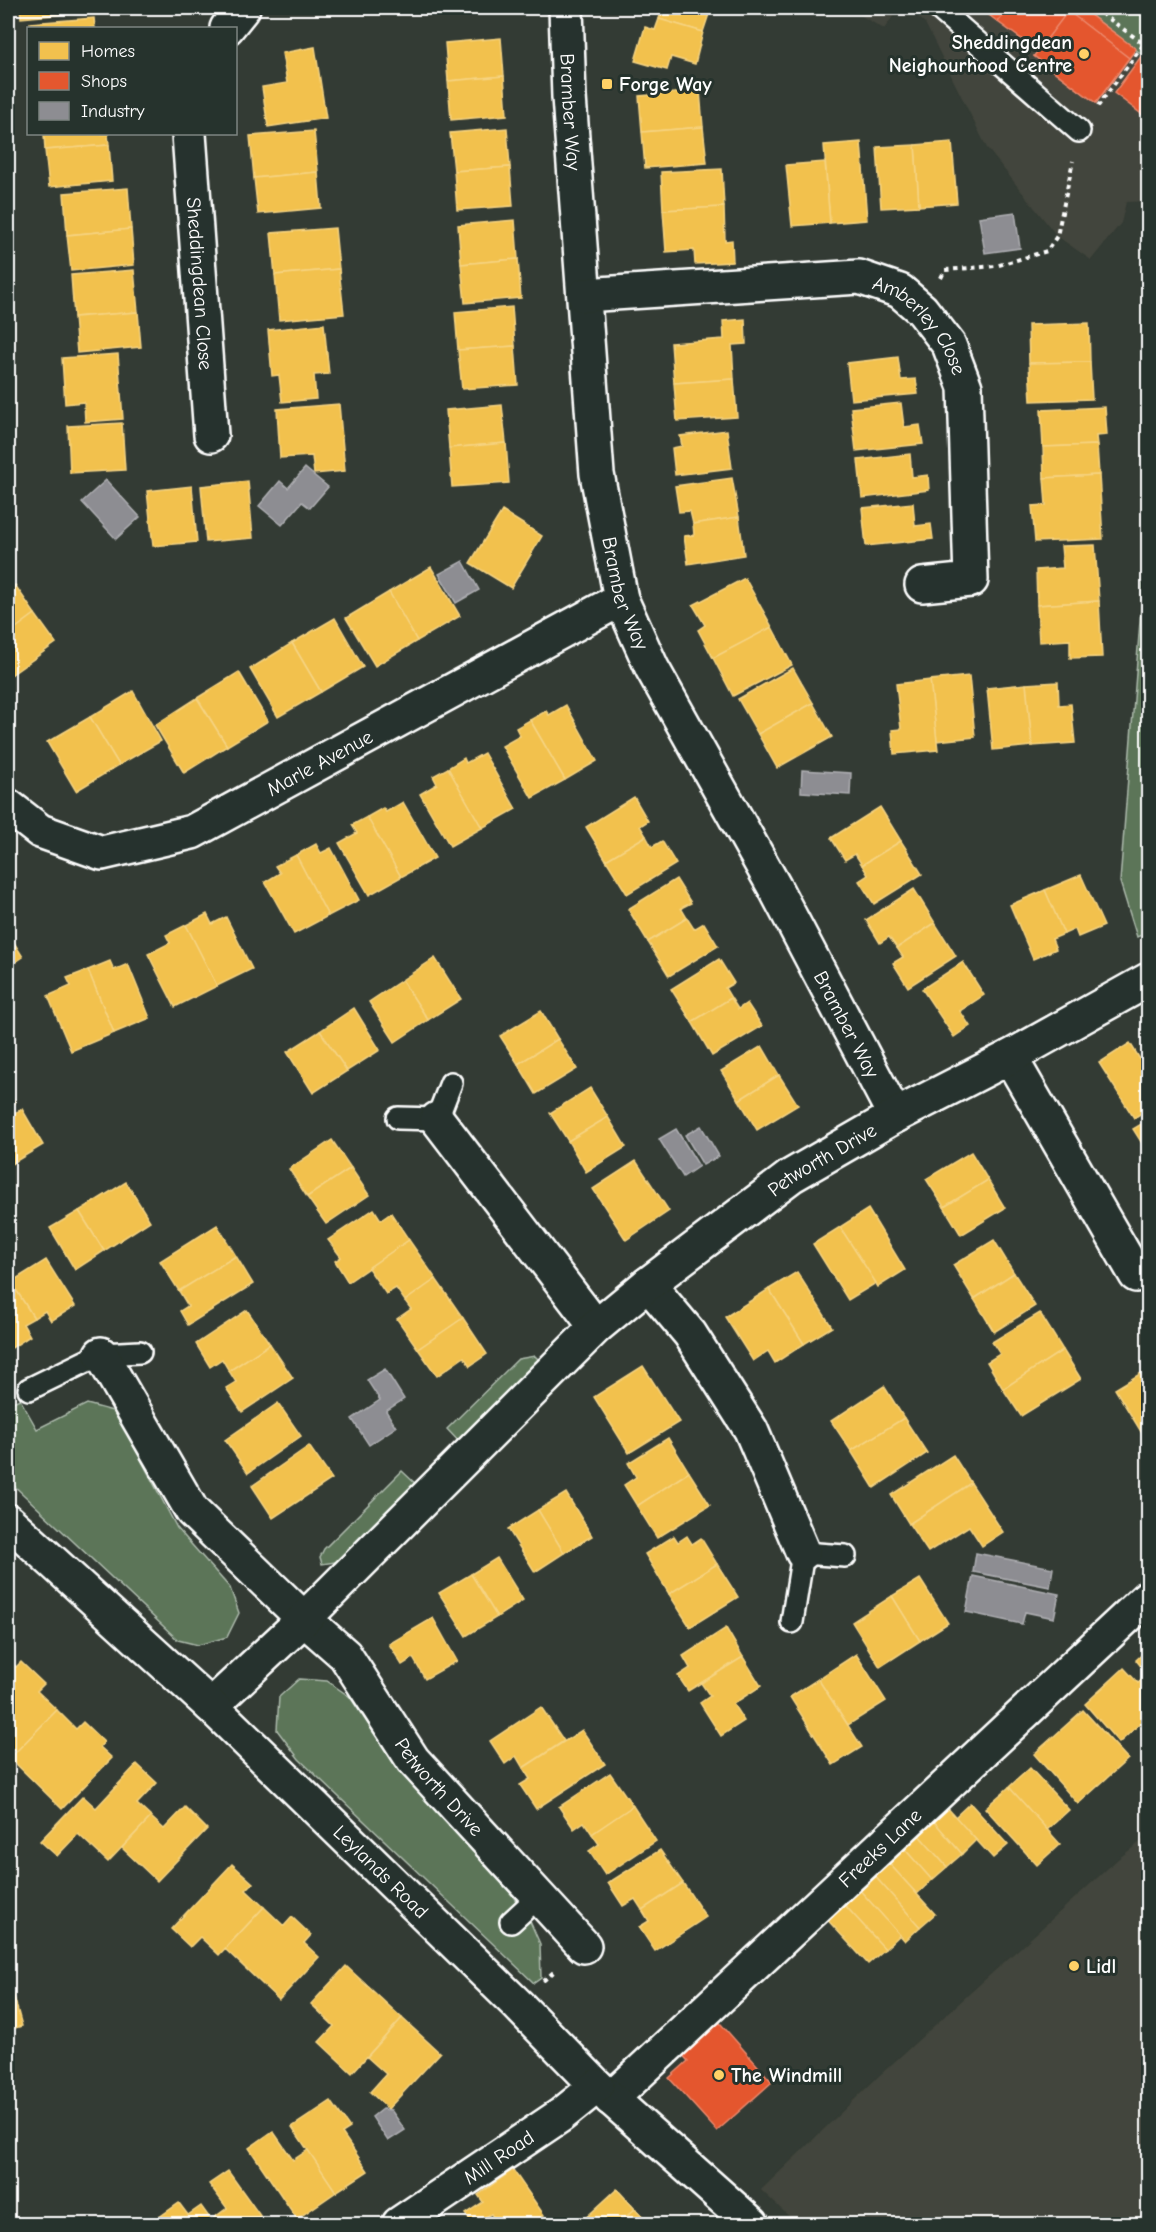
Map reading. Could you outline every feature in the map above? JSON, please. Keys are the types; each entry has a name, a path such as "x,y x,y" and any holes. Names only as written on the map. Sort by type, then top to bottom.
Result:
{"street":[{"path":"228,27 243,8"},
{"name":"Bramber Way","path":"566,8 569,97 597,474 621,599 652,668 775,888 895,1116"},
{"name":"Sheddingdean Close","path":"189,135 211,435"},
{"name":"Amberley Close","path":"584,295 859,277 900,291 922,310 949,345 964,387 970,580 922,585"},
{"name":"Marle Avenue","path":"8,806 40,831 102,853 192,832 621,599"},
{"name":"Petworth Drive","path":"211,1706 304,1619 596,1327 648,1284 791,1176 895,1116 1010,1057 1149,980"},
{"path":"1010,1057 1136,1275"},
{"path":"436,1119 596,1327"},
{"path":"648,1284 690,1334 751,1430 803,1553"},
{"name":"Petworth Drive","path":"101,1354 192,1511 304,1619 345,1655 413,1760 584,1946"},
{"name":"Leylands Road","path":"8,1521 211,1706 517,2004 604,2092 752,2224"},
{"name":"Freeks Lane","path":"604,2092 1149,1597"},
{"name":"Mill Road","path":"399,2224 561,2115 604,2092"}],"lane":[{"path":"938,8 1079,131"},
{"path":"398,1118 436,1119 451,1083"},
{"path":"29,1389 101,1354 140,1352"},
{"path":"792,1622 803,1553 845,1556"},
{"path":"511,1922 538,1897"}],"path":[{"path":"1094,8 1144,44"},
{"path":"922,310 945,270 996,266 1047,251 1057,236 1079,131 1149,37"},
{"path":"517,2004 584,1946"}],"shaded area":[{"path":"848,8 899,8 884,29"},
{"path":"908,8 1148,8 1148,201 1126,202 1121,223 1091,260 1057,236 987,148 925,23"},
{"name":"Lidl","path":"1148,1836 1148,2224 797,2224 761,2190 881,2074 1118,1859"}],"green space":[{"path":"1087,8 1148,8 1148,47 1143,55 1085,11"},
{"path":"1148,517 1148,932 1137,937 1120,882"},
{"path":"535,1356 546,1367 464,1447 447,1429 518,1359"},
{"path":"20,1399 37,1429 87,1404 116,1412 177,1528 230,1588 239,1613 227,1637 198,1645 178,1640 8,1480 8,1404"},
{"path":"402,1471 420,1488 342,1561 322,1564 320,1557 324,1549"},
{"path":"299,1679 327,1681 350,1697 394,1763 497,1874 529,1919 540,1944 541,1978 534,1983 299,1759 277,1730 279,1697"}],"building: Homes":[{"path":"20,8 84,8 85,12 21,18"},
{"path":"662,8 711,8 703,32 659,19"},
{"path":"94,18 95,27 31,27 30,23"},
{"path":"659,19 703,32 695,64 671,57 667,70 635,61 645,27 655,30"},
{"path":"501,38 504,76 448,81 445,43"},
{"path":"315,47 326,118 268,127 262,87 287,83 282,53"},
{"path":"504,76 507,115 451,120 448,81"},
{"path":"700,91 703,127 642,132 639,96"},
{"path":"703,127 707,163 645,168 642,132"},
{"path":"507,128 510,167 454,171 450,133"},
{"path":"314,131 318,172 254,178 250,136"},
{"path":"44,135 108,135 109,145 45,150"},
{"path":"861,142 867,220 830,223 824,145"},
{"path":"952,142 957,203 919,206 915,145"},
{"path":"109,145 112,181 49,187 45,150"},
{"path":"915,145 919,206 881,208 877,147"},
{"path":"825,162 830,223 792,226 786,165"},
{"path":"510,167 513,206 457,210 454,171"},
{"path":"722,169 724,207 663,210 661,172"},
{"path":"318,172 321,208 258,214 254,178"},
{"path":"128,188 131,229 67,235 64,193"},
{"path":"724,207 725,241 732,240 733,262 695,264 694,250 666,252 663,210"},
{"path":"515,220 518,259 461,264 458,225"},
{"path":"335,228 339,269 275,275 271,233"},
{"path":"131,229 134,265 71,271 67,235"},
{"path":"518,259 521,298 465,303 461,264"},
{"path":"339,269 344,314 279,320 275,275"},
{"path":"134,270 138,312 74,317 71,275"},
{"path":"512,307 515,346 458,350 455,312"},
{"path":"138,312 141,347 77,353 74,317"},
{"path":"745,319 746,344 732,345 734,379 674,383 671,343 724,339 723,321"},
{"path":"1089,323 1090,362 1029,363 1028,325"},
{"path":"324,324 329,374 314,375 316,399 282,402 279,375 272,376 268,330"},
{"path":"515,346 518,385 462,389 458,350"},
{"path":"118,354 123,419 85,422 84,402 65,404 62,358"},
{"path":"898,357 901,380 916,379 918,394 851,400 847,363"},
{"path":"1090,362 1092,399 1031,401 1029,363"},
{"path":"734,379 737,417 677,421 674,383"},
{"path":"901,403 904,427 920,425 923,444 856,451 851,408"},
{"path":"339,404 345,471 314,474 312,456 280,458 277,409"},
{"path":"502,405 506,443 449,448 446,410"},
{"path":"1105,407 1107,435 1096,436 1097,445 1043,447 1041,410"},
{"path":"122,423 125,470 70,473 68,426"},
{"path":"727,430 732,468 675,475 672,448 682,446 680,436"},
{"path":"506,443 509,483 452,487 449,448"},
{"path":"1097,445 1099,475 1044,478 1043,447"},
{"path":"910,454 912,477 928,475 929,490 862,498 858,460"},
{"path":"1099,475 1103,539 1035,542 1032,506 1046,505 1044,478"},
{"path":"732,478 739,517 693,524 690,511 679,512 675,486"},
{"path":"248,481 253,538 206,542 201,486"},
{"path":"192,486 197,542 153,546 147,491"},
{"path":"913,503 915,526 931,524 933,539 866,546 862,508"},
{"path":"502,511 542,536 511,588 470,563"},
{"path":"739,517 744,555 688,564 684,536 694,535 693,524"},
{"path":"1095,545 1099,601 1037,605 1036,570 1063,568 1061,546"},
{"path":"431,567 460,616 417,641 389,592"},
{"path":"745,578 772,627 713,658 698,630 705,625 693,605"},
{"path":"15,585 35,614 8,634 8,590"},
{"path":"389,592 417,641 375,666 346,618"},
{"path":"1099,601 1102,657 1070,658 1070,640 1039,642 1037,605"},
{"path":"35,614 56,643 8,677 8,634"},
{"path":"335,618 363,667 321,692 292,643"},
{"path":"772,627 792,665 733,696 713,658"},
{"path":"292,643 321,692 278,717 250,669"},
{"path":"793,668 813,703 758,734 738,699"},
{"path":"239,672 268,721 227,746 197,698"},
{"path":"969,676 975,737 937,741 930,680"},
{"path":"930,680 938,750 894,754 892,730 901,729 896,684"},
{"path":"1058,682 1059,705 1071,704 1075,743 1032,746 1026,684"},
{"path":"1026,684 1032,746 993,750 987,688"},
{"path":"133,691 161,741 119,765 90,717"},
{"path":"197,698 227,746 184,773 155,725"},
{"path":"813,703 832,737 777,768 758,734"},
{"path":"566,705 597,761 565,780 530,720 546,711 549,715"},
{"path":"90,717 119,765 76,791 47,742"},
{"path":"530,720 565,780 532,798 502,746 520,736 516,728"},
{"path":"484,753 516,809 482,828 448,768 464,758 466,763"},
{"path":"448,768 482,828 450,846 420,794 437,784 433,776"},
{"path":"634,797 648,821 640,826 646,836 606,860 586,827"},
{"path":"403,802 435,858 401,877 367,817 383,808 386,812"},
{"path":"880,807 901,841 862,865 855,854 845,860 831,838"},
{"path":"367,817 401,877 369,895 339,843 357,833 352,825"},
{"path":"646,836 652,847 662,841 676,864 627,894 606,860"},
{"path":"901,841 922,874 874,904 859,881 868,875 862,865"},
{"path":"316,844 321,853 331,848 359,900 328,916 296,855"},
{"path":"296,855 328,916 294,934 265,882 280,873 275,866"},
{"path":"1081,875 1104,926 1078,937 1075,929 1064,934 1045,890"},
{"path":"676,879 691,903 681,908 687,918 648,942 628,909"},
{"path":"914,889 935,923 897,948 889,937 880,943 866,920"},
{"path":"1045,890 1064,934 1052,939 1056,949 1033,959 1010,905"},
{"path":"207,914 212,924 226,917 252,969 217,986 186,925"},
{"path":"687,918 694,929 704,923 718,946 669,976 648,942"},
{"path":"935,923 956,956 908,987 893,963 903,957 897,948"},
{"path":"186,925 217,986 175,1007 148,954 170,943 166,935"},
{"path":"8,933 23,957 8,967"},
{"path":"435,958 461,999 428,1020 402,980"},
{"path":"719,959 734,983 725,988 731,998 692,1022 671,989"},
{"path":"110,961 114,970 128,964 150,1018 114,1033 88,970"},
{"path":"963,962 984,995 960,1011 970,1026 954,1037 922,989"},
{"path":"88,970 114,1033 71,1051 48,996 71,986 67,978"},
{"path":"402,980 428,1020 395,1042 369,1002"},
{"path":"731,998 738,1009 747,1003 762,1026 712,1056 692,1022"},
{"path":"354,1008 380,1050 347,1071 320,1031"},
{"path":"541,1011 558,1039 518,1064 500,1036"},
{"path":"320,1031 347,1071 313,1093 287,1052"},
{"path":"558,1039 577,1069 536,1094 518,1064"},
{"path":"1130,1043 1143,1064 1148,1060 1148,1109 1134,1118 1099,1063"},
{"path":"762,1046 779,1075 739,1100 721,1071"},
{"path":"779,1075 798,1105 757,1130 739,1100"},
{"path":"8,1088 15,1103 8,1107"},
{"path":"590,1088 608,1117 568,1141 550,1113"},
{"path":"22,1109 43,1145 8,1166 8,1117"},
{"path":"608,1117 626,1147 586,1172 568,1141"},
{"path":"1148,1120 1148,1150 1147,1151 1133,1129"},
{"path":"332,1140 351,1168 307,1197 289,1169"},
{"path":"971,1152 988,1180 944,1207 926,1179"},
{"path":"636,1161 669,1211 626,1240 593,1189"},
{"path":"351,1168 369,1195 326,1224 307,1197"},
{"path":"988,1180 1005,1208 961,1235 944,1207"},
{"path":"126,1182 150,1221 104,1251 79,1211"},
{"path":"374,1209 381,1220 391,1213 409,1240 348,1282 335,1261 341,1257 328,1240"},
{"path":"868,1209 905,1270 878,1287 840,1227"},
{"path":"79,1211 104,1251 75,1270 50,1228"},
{"path":"217,1225 236,1256 179,1291 160,1261"},
{"path":"840,1227 876,1283 848,1300 813,1244"},
{"path":"409,1240 436,1279 405,1301 396,1288 386,1294 368,1268"},
{"path":"994,1240 1014,1273 974,1299 953,1265"},
{"path":"236,1256 253,1284 188,1325 180,1311 188,1306 179,1291"},
{"path":"46,1260 75,1306 51,1321 45,1311 34,1318 11,1282"},
{"path":"797,1272 832,1327 804,1344 769,1289"},
{"path":"1014,1273 1035,1306 994,1332 974,1299"},
{"path":"436,1279 463,1318 418,1349 397,1319 411,1309 405,1301"},
{"path":"11,1282 34,1318 23,1324 30,1336 10,1349 8,1344 8,1284"},
{"path":"769,1289 804,1344 775,1363 768,1351 753,1361 725,1317"},
{"path":"247,1310 270,1344 229,1371 222,1359 210,1367 196,1344"},
{"path":"1040,1313 1063,1350 1003,1389 987,1362 1000,1354 992,1342"},
{"path":"463,1318 487,1354 470,1366 464,1357 437,1376 418,1349"},
{"path":"270,1344 293,1378 242,1412 226,1388 236,1382 229,1371"},
{"path":"1063,1350 1081,1379 1021,1416 1003,1389"},
{"path":"643,1366 679,1422 629,1453 594,1397"},
{"path":"1143,1372 1148,1380 1148,1443 1115,1389"},
{"path":"884,1386 904,1418 851,1451 831,1421"},
{"path":"278,1403 301,1436 248,1473 225,1440"},
{"path":"904,1418 927,1453 874,1488 851,1451"},
{"path":"668,1438 689,1472 637,1506 624,1485 636,1477 628,1463"},
{"path":"309,1446 332,1479 273,1518 252,1486"},
{"path":"953,1455 971,1483 909,1524 891,1495"},
{"path":"689,1472 710,1505 657,1538 637,1506"},
{"path":"971,1483 1003,1532 982,1546 969,1526 928,1552 909,1524"},
{"path":"566,1493 592,1536 564,1553 538,1510"},
{"path":"538,1510 564,1553 535,1572 508,1529"},
{"path":"674,1536 678,1542 687,1536 692,1544 701,1538 717,1564 669,1594 645,1554"},
{"path":"497,1558 523,1600 497,1617 471,1574"},
{"path":"717,1564 738,1597 690,1627 669,1594"},
{"path":"471,1574 497,1617 466,1636 439,1593"},
{"path":"920,1579 948,1623 920,1641 892,1596"},
{"path":"892,1596 920,1641 880,1667 852,1622"},
{"path":"433,1618 457,1661 425,1679 413,1658 402,1665 389,1644"},
{"path":"726,1628 743,1657 688,1691 678,1676 690,1668 683,1656"},
{"path":"1148,1649 1148,1675 1136,1660"},
{"path":"856,1654 886,1701 848,1725 818,1679"},
{"path":"743,1657 761,1686 733,1704 744,1721 721,1736 700,1703 710,1696 701,1683"},
{"path":"8,1659 16,1667 21,1662 44,1684 37,1691 57,1710 16,1752 8,1743"},
{"path":"1124,1668 1138,1683 1148,1675 1148,1716 1119,1743 1085,1704"},
{"path":"818,1679 862,1747 833,1765 790,1697"},
{"path":"541,1707 564,1741 523,1768 516,1756 505,1764 490,1741"},
{"path":"57,1710 76,1729 83,1722 104,1742 100,1747 112,1758 62,1809 10,1758"},
{"path":"1083,1710 1128,1759 1078,1804 1034,1754"},
{"path":"582,1730 605,1764 536,1809 520,1785 530,1779 523,1768"},
{"path":"137,1764 157,1783 137,1804 151,1817 108,1862 78,1834 57,1856 40,1841 83,1796 96,1808"},
{"path":"1030,1768 1069,1810 1047,1830 1009,1787"},
{"path":"610,1773 633,1806 592,1834 584,1822 574,1829 559,1807"},
{"path":"1009,1787 1060,1844 1037,1865 985,1808"},
{"path":"970,1803 1008,1845 993,1858 955,1817"},
{"path":"945,1805 976,1840 962,1854 931,1818"},
{"path":"633,1806 656,1841 605,1875 589,1851 599,1844 592,1834"},
{"path":"185,1807 207,1829 157,1881 122,1848 151,1817 164,1829"},
{"path":"931,1818 962,1854 947,1867 915,1831"},
{"path":"915,1831 947,1867 932,1880 901,1845"},
{"path":"901,1845 932,1880 917,1894 885,1859"},
{"path":"660,1850 683,1883 642,1910 635,1899 623,1906 608,1883"},
{"path":"885,1859 935,1914 920,1927 871,1872"},
{"path":"232,1864 253,1883 246,1890 264,1907 219,1955 200,1937 190,1947 171,1929"},
{"path":"871,1872 920,1927 905,1941 856,1886"},
{"path":"683,1883 706,1917 655,1951 639,1927 649,1921 642,1910"},
{"path":"856,1886 900,1935 885,1949 840,1900"},
{"path":"840,1900 885,1949 868,1964 823,1915"},
{"path":"264,1907 284,1926 292,1917 311,1935 304,1943 319,1957 279,2000 225,1949"},
{"path":"346,1966 402,2018 352,2073 319,2042 334,2026 311,2004"},
{"path":"13,1993 22,2026 8,2030 8,1994"},
{"path":"402,2018 440,2053 388,2109 370,2092 386,2074 367,2057"},
{"path":"8,2046 14,2072 8,2074"},
{"path":"331,2101 350,2128 342,2133 368,2171 336,2192 292,2127"},
{"path":"273,2131 293,2160 308,2150 336,2192 297,2219 249,2148"},
{"path":"513,2170 544,2215 531,2224 498,2224 491,2214 473,2224 465,2214 483,2202 478,2195"},
{"path":"228,2171 266,2224 214,2224 211,2220 227,2208 209,2184"},
{"path":"617,2189 635,2209 618,2224 579,2224"},
{"path":"179,2203 188,2215 201,2206 214,2224 163,2224 158,2218"},
{"path":"635,2209 649,2224 618,2224"}],"building: Shops":[{"name":"Sheddingdean Neighourhood Centre","path":"980,8 1087,8 1085,11 1136,49 1096,103 1034,56 1038,51"},
{"path":"980,8 1009,8 998,22"},
{"path":"1009,8 1071,8 1038,51 998,22"},
{"name":"Sheddingdean Neighourhood Centre","path":"1068,11 1129,58 1096,103 1034,56"},
{"path":"1148,47 1148,119 1114,93"},
{"name":"The Windmill","path":"713,2015 772,2082 717,2131 669,2078 688,2061 676,2048"}],"building: Industry":[{"path":"1015,212 1020,248 985,253 979,217"},
{"path":"305,468 328,487 310,508 302,502 282,525 259,506 280,481 288,488"},
{"path":"106,480 140,517 116,539 82,502"},
{"path":"463,561 479,590 456,603 439,574"},
{"path":"802,770 851,773 850,795 801,792"},
{"path":"701,1126 719,1156 703,1165 685,1135"},
{"path":"676,1129 699,1166 683,1177 659,1139"},
{"path":"385,1369 404,1399 386,1411 396,1427 369,1445 352,1419 380,1400 367,1380"},
{"path":"976,1553 1053,1568 1050,1587 973,1572"},
{"path":"973,1576 1059,1594 1054,1618 1025,1612 1022,1624 966,1612"},
{"path":"382,2109 391,2110 405,2130 388,2141 372,2117"}],"place":[{"name":"Sheddingdean Neighourhood Centre","path":"1084,54"},
{"name":"Forge Way","path":"607,84"},
{"name":"Lidl","path":"1074,1966"},
{"name":"The Windmill","path":"719,2075"}]}
